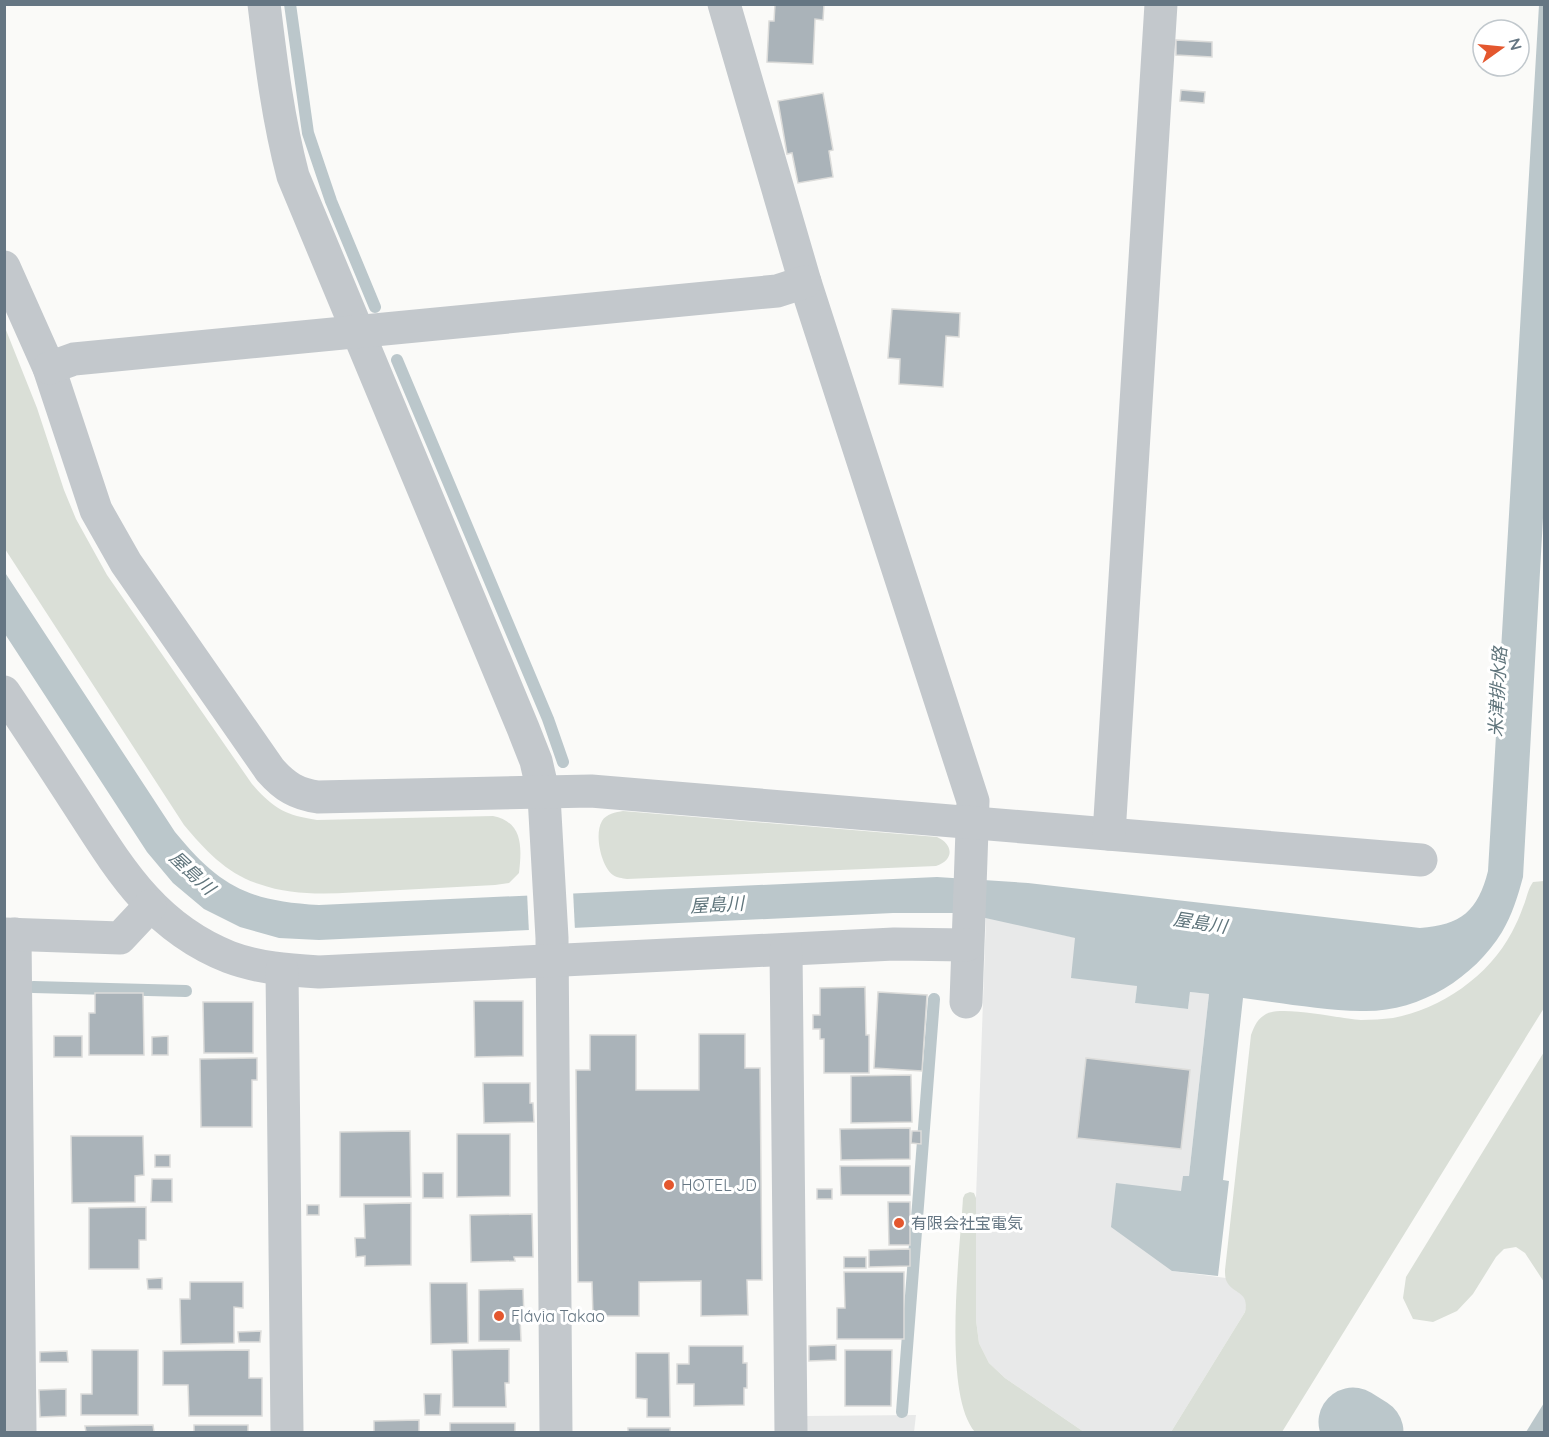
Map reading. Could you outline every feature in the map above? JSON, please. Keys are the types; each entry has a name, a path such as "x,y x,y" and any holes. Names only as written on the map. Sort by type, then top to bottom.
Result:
{"street":[{"path":"264,4 277,101 293,176 524,728 536,761 543,792 550,880 552,949 556,1432"},
{"path":"724,4 805,282 973,801 966,1002"},
{"path":"1109,834 1161,4"},
{"path":"4,267 49,368 96,510 110,537 270,770 283,784 300,794 318,797 591,791 971,835 1109,834 1421,860"},
{"path":"49,368 74,359 777,291 805,282"},
{"path":"4,692 122,871 150,906 187,935 229,957 275,969 319,972 552,949 786,950 894,944 968,936"},
{"path":"20,1432 10,934 120,938 150,906"},
{"path":"786,950 791,1432"},
{"path":"282,970 287,1432"}],"shaded area":[{"path":"4,325 37,408 76,519 107,575 252,784 281,810 317,820 493,816 503,819 515,830 520,845 519,873 509,883 304,893 247,880 227,868 200,843 184,825 5,549"},
{"path":"623,811 937,837 946,844 950,852 946,860 936,866 627,879 616,877 609,871 602,857 599,841 602,821 611,814"},
{"path":"1544,881 1544,1008 1282,1432 1171,1432 1245,1312 1245,1300 1229,1285 1225,1270 1251,1035 1256,1023 1266,1014 1274,1012 1298,1012 1365,1020 1393,1018 1429,1007 1462,988 1490,963 1512,932 1533,882"},
{"path":"986,917 1076,938 1137,986 1135,1003 1188,1009 1190,992 1209,994 1189,1176 1172,1271 1226,1278 1233,1288 1243,1294 1247,1303 1245,1312 1171,1432 1084,1432 1005,1378 989,1363 979,1343 976,1320 976,1198"},
{"path":"1544,1052 1544,1282 1525,1253 1516,1247 1504,1249 1496,1257 1473,1294 1457,1311 1433,1322 1413,1319 1403,1298 1406,1277"},
{"path":"970,1192 974,1193 976,1198 976,1320 979,1343 989,1363 1005,1378 1084,1432 975,1432 965,1413 959,1387 956,1321 963,1198"},
{"path":"916,1415 914,1432 805,1432 805,1416"}],"water":[{"path":"1539,5 1544,5 1544,500 1523,877 1509,919 1490,949 1460,978 1423,999 1403,1006 1361,1011 1317,1008 1243,998 1223,1180 1229,1181 1218,1276 1172,1271 1111,1227 1116,1183 1181,1191 1183,1176 1189,1176 1209,994 1190,992 1188,1009 1135,1003 1137,986 1071,978 1075,938 963,913 893,913 319,940 279,938 240,927 204,909 173,883 147,852 5,634 4,571 175,832 191,851 222,878 238,888 273,900 319,905 937,877 1028,883 1420,928 1457,919 1473,906 1484,885 1488,871"},
{"path":"1544,1403 1544,1432 1526,1432"}],"pier":[{"path":"573,890 575,931 529,933 527,892"}],"building":[{"path":"775,4 824,4 823,20 815,19 813,64 767,62 769,21 774,21"},
{"path":"1176,40 1212,42 1212,57 1176,55"},
{"path":"1181,90 1205,92 1204,103 1180,101"},
{"path":"823,93 833,150 829,151 833,177 798,183 792,153 787,154 778,101"},
{"path":"892,309 960,313 959,337 946,336 943,387 899,384 900,359 888,358"},
{"path":"865,987 869,1073 824,1073 824,1039 820,1039 820,1029 813,1029 813,1015 820,1015 820,988"},
{"path":"878,992 927,995 922,1071 874,1068"},
{"path":"95,993 143,993 144,1055 89,1055 89,1013 95,1013"},
{"path":"474,1001 523,1001 523,1056 475,1057"},
{"path":"203,1002 253,1002 253,1053 204,1053"},
{"name":"HOTEL JD","path":"699,1034 745,1034 745,1068 760,1068 762,1280 747,1280 748,1315 701,1316 701,1281 639,1282 639,1316 593,1316 592,1282 578,1282 576,1070 590,1070 590,1035 636,1035 636,1090 699,1090"},
{"path":"54,1036 82,1036 82,1057 54,1057"},
{"path":"168,1036 168,1055 152,1055 152,1037"},
{"path":"257,1058 257,1080 252,1080 252,1127 201,1127 200,1059"},
{"path":"1086,1058 1190,1070 1181,1149 1077,1138"},
{"path":"911,1075 912,1122 851,1123 851,1076"},
{"path":"483,1083 530,1083 530,1103 533,1103 534,1122 484,1123"},
{"path":"910,1128 910,1159 841,1160 840,1129"},
{"path":"410,1131 411,1197 340,1197 340,1132"},
{"path":"912,1131 921,1131 921,1144 911,1143"},
{"path":"457,1134 510,1134 510,1196 457,1197"},
{"path":"71,1136 143,1136 144,1175 135,1176 135,1202 72,1203"},
{"path":"155,1155 170,1155 170,1167 155,1167"},
{"path":"840,1166 910,1166 910,1195 841,1195"},
{"path":"423,1173 443,1173 443,1198 423,1198"},
{"path":"152,1179 172,1179 172,1202 151,1202"},
{"path":"817,1189 832,1189 832,1199 817,1199"},
{"path":"888,1202 910,1202 910,1245 889,1245"},
{"path":"411,1203 411,1265 365,1266 365,1256 356,1257 355,1238 365,1238 364,1204"},
{"path":"307,1205 319,1205 319,1215 307,1215"},
{"path":"146,1207 146,1240 139,1240 139,1269 89,1269 89,1208"},
{"path":"532,1214 533,1257 514,1257 515,1261 471,1262 470,1215"},
{"path":"910,1249 910,1266 869,1267 869,1250"},
{"path":"844,1257 866,1257 866,1268 844,1268"},
{"path":"844,1272 904,1272 904,1339 837,1339 837,1308 845,1308"},
{"path":"162,1278 162,1289 148,1289 147,1279"},
{"path":"190,1282 243,1282 243,1308 234,1307 234,1343 181,1344 180,1299 190,1299"},
{"path":"430,1283 467,1283 468,1343 431,1344"},
{"path":"523,1289 524,1317 520,1317 521,1341 479,1341 479,1290"},
{"path":"261,1331 260,1342 239,1342 238,1332"},
{"path":"836,1345 836,1360 809,1361 809,1346"},
{"path":"689,1346 743,1346 743,1363 747,1363 744,1405 694,1406 694,1384 677,1384 677,1364 689,1364"},
{"path":"509,1349 509,1383 505,1383 506,1407 453,1407 452,1350"},
{"path":"92,1350 138,1350 138,1415 81,1415 81,1394 92,1394"},
{"path":"249,1350 249,1378 262,1378 262,1416 189,1416 188,1385 163,1385 163,1351"},
{"path":"845,1350 892,1350 891,1406 845,1406"},
{"path":"67,1351 68,1362 40,1362 40,1352"},
{"path":"636,1353 669,1353 670,1417 647,1417 647,1399 636,1398"},
{"path":"66,1389 66,1416 40,1417 39,1390"},
{"path":"424,1394 441,1394 440,1415 425,1415"},
{"path":"419,1420 419,1432 374,1432 374,1421"},
{"path":"450,1423 515,1423 515,1432 450,1432"},
{"path":"153,1425 154,1432 86,1432 85,1426"},
{"path":"194,1425 248,1425 248,1432 194,1432"},
{"path":"628,1428 670,1428 670,1432 628,1432"}],"waterway":[{"path":"290,4 308,133 331,201 375,307"},
{"path":"397,360 548,719 563,762"},
{"path":"33,987 186,991"},
{"path":"902,1412 934,999"},
{"name":"屋島川","path":"1353,1422 1369,1432"}],"place":[{"name":"HOTEL JD","path":"669,1185"},
{"name":"有限会社宝電気","path":"899,1223"},
{"name":"Flávia Takao","path":"499,1316"}],"water label":[{"name":"米津排水路","path":"1498,692"}]}
